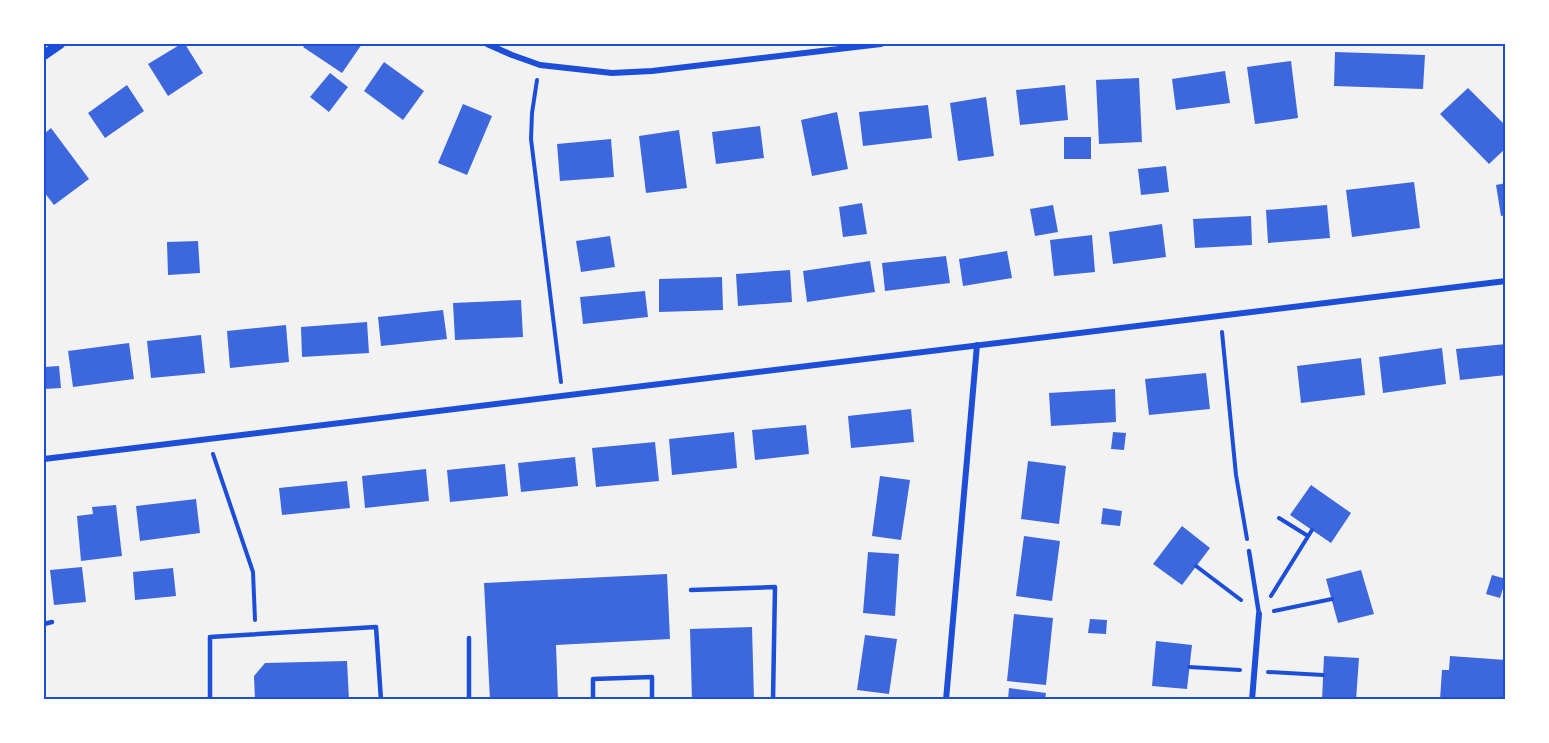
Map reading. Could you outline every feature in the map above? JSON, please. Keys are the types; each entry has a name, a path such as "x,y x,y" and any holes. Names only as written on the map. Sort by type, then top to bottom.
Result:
{"street":[{"path":"44,54 60,44"},
{"path":"487,44 540,64 612,73 642,72 881,44"},
{"path":"44,459 1506,281"},
{"path":"946,699 977,345"},
{"path":"1252,699 1259,614"}],"lane":[{"path":"1249,551 1259,614"},
{"path":"691,590 775,587 773,699"},
{"path":"44,624 52,622"},
{"path":"210,699 210,637 376,627 381,699"},
{"path":"469,638 469,699"},
{"path":"593,699 593,679 652,676 652,699"}],"path":[{"path":"540,64 532,113 531,139 562,395"},
{"path":"1220,316 1236,475 1249,551"},
{"path":"208,440 253,572 255,634"},
{"path":"1279,518 1308,536"},
{"path":"1259,614 1312,530"},
{"path":"1196,566 1259,614 1332,599"}],"building":[{"path":"181,44 185,44 203,73 168,96 148,64"},
{"path":"306,44 362,44 342,73 303,47"},
{"path":"1335,52 1425,55 1423,89 1334,86"},
{"path":"1291,61 1298,118 1255,124 1247,67"},
{"path":"384,62 424,91 403,120 364,91"},
{"path":"1225,71 1230,103 1176,110 1172,79"},
{"path":"330,73 348,87 329,112 310,97"},
{"path":"1139,78 1142,142 1099,144 1096,80"},
{"path":"127,85 144,111 105,138 88,113"},
{"path":"1065,85 1068,120 1020,125 1016,90"},
{"path":"1468,88 1506,126 1506,148 1489,164 1440,114"},
{"path":"986,97 994,156 958,161 950,103"},
{"path":"463,104 492,116 467,175 438,163"},
{"path":"928,105 932,138 863,146 859,112"},
{"path":"837,112 848,169 812,176 801,120"},
{"path":"760,126 764,158 716,164 712,132"},
{"path":"51,128 89,179 54,205 44,192 44,134"},
{"path":"679,130 687,188 646,193 639,136"},
{"path":"1064,137 1091,137 1091,159 1064,159"},
{"path":"611,139 614,177 560,181 557,144"},
{"path":"1166,166 1169,192 1141,195 1138,169"},
{"path":"1414,182 1420,228 1352,237 1346,190"},
{"path":"1506,183 1506,215 1501,216 1496,185"},
{"path":"862,203 867,234 843,237 839,207"},
{"path":"1053,205 1058,232 1035,236 1030,209"},
{"path":"1327,205 1330,238 1268,243 1266,210"},
{"path":"1251,216 1252,245 1195,248 1193,219"},
{"path":"1162,224 1166,257 1113,264 1109,232"},
{"path":"1092,235 1095,272 1054,276 1050,240"},
{"path":"610,236 615,267 581,272 576,241"},
{"path":"198,241 200,273 168,275 167,242"},
{"path":"1007,251 1012,278 963,286 959,259"},
{"path":"946,256 950,283 885,291 882,263"},
{"path":"870,261 875,292 807,302 803,271"},
{"path":"790,270 792,302 738,306 736,274"},
{"path":"722,277 723,310 659,312 659,279"},
{"path":"645,291 648,317 583,324 580,297"},
{"path":"521,300 523,337 455,340 453,303"},
{"path":"443,310 447,339 381,346 378,317"},
{"path":"367,322 369,353 302,357 301,327"},
{"path":"286,325 289,362 230,368 227,331"},
{"path":"201,335 205,373 151,378 147,341"},
{"path":"129,343 134,379 73,387 68,351"},
{"path":"1506,344 1506,375 1460,380 1456,349"},
{"path":"1442,348 1446,384 1383,393 1379,357"},
{"path":"1361,358 1365,395 1301,403 1297,366"},
{"path":"59,366 61,388 44,389 44,367"},
{"path":"1206,373 1210,409 1149,415 1145,379"},
{"path":"1115,389 1116,422 1051,426 1049,393"},
{"path":"911,409 914,442 851,448 848,416"},
{"path":"806,425 809,454 755,460 752,430"},
{"path":"734,432 737,468 672,475 669,439"},
{"path":"1113,432 1126,433 1124,450 1111,449"},
{"path":"655,442 659,481 596,487 592,448"},
{"path":"575,457 578,486 521,492 518,463"},
{"path":"1028,461 1066,466 1059,524 1021,519"},
{"path":"505,464 508,496 450,502 447,470"},
{"path":"426,469 429,501 365,508 362,476"},
{"path":"880,476 910,480 901,540 872,536"},
{"path":"347,481 350,508 282,515 279,488"},
{"path":"1311,485 1351,513 1331,543 1290,515"},
{"path":"196,499 200,533 140,541 136,506"},
{"path":"116,505 122,556 81,561 77,516 93,514 92,507"},
{"path":"1103,508 1122,511 1120,526 1101,524"},
{"path":"1182,526 1210,548 1182,585 1153,564"},
{"path":"1024,536 1060,541 1052,601 1016,596"},
{"path":"868,552 899,554 895,616 863,613"},
{"path":"82,567 86,602 54,605 50,570"},
{"path":"173,568 176,596 135,600 133,572"},
{"path":"1361,570 1374,614 1338,623 1326,579"},
{"path":"667,574 670,639 556,645 558,700 490,700 484,583"},
{"path":"1492,575 1506,579 1500,598 1486,594"},
{"path":"1014,614 1053,618 1046,685 1007,681"},
{"path":"1090,619 1107,620 1106,634 1088,633"},
{"path":"752,627 754,700 692,700 690,629"},
{"path":"865,635 897,639 889,694 857,690"},
{"path":"1156,641 1192,645 1187,689 1152,686"},
{"path":"1324,656 1359,658 1356,700 1322,700"},
{"path":"1450,656 1506,660 1506,700 1440,700 1442,670 1449,670"},
{"path":"347,661 349,700 255,700 254,676 265,663"},
{"path":"1009,688 1046,693 1045,700 1008,700"}]}
